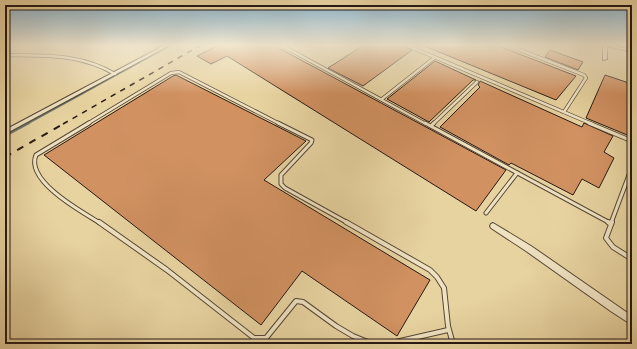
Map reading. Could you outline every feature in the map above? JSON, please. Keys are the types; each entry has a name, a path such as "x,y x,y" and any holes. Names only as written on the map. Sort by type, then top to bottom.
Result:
{"street":[{"path":"5,132 138,61"},
{"path":"493,226 531,249 579,286 632,322"}],"lane":[{"path":"90,61 99,64 115,74"},
{"path":"311,61 611,224"},
{"path":"382,99 430,61"},
{"path":"442,61 632,141"},
{"path":"549,61 584,75 586,78 564,112"},
{"path":"373,344 355,338 335,326 299,300 296,301 266,338 254,338 138,249 68,201 42,181 33,166 36,155 171,73 179,72 312,140 311,143 281,175 281,184 285,188 430,270 439,277 447,298 446,318 453,344"},
{"path":"431,126 477,82"},
{"path":"632,167 606,238 609,244 632,259"},
{"path":"486,213 517,172"},
{"path":"387,344 448,330"}],"building":[{"path":"206,61 216,61 211,64"},
{"path":"235,61 303,61 506,170 476,211"},
{"path":"339,61 397,61 363,86 328,68"},
{"path":"435,61 476,80 473,80 429,122 387,99"},
{"path":"462,61 538,61 576,76 556,100"},
{"path":"556,61 583,62 578,70"},
{"path":"176,75 306,141 264,180 430,280 397,336 302,271 261,325 44,155"},
{"path":"605,75 632,84 632,137 586,118"},
{"path":"480,81 582,127 584,123 613,136 604,152 614,158 599,188 582,179 573,195 511,163 509,165 440,127 480,87 478,85"}],"waterway":[{"path":"27,124 141,61"},
{"path":"5,136 29,123"}],"railway":[{"path":"63,124 173,61"},
{"path":"5,157 65,123"}]}
